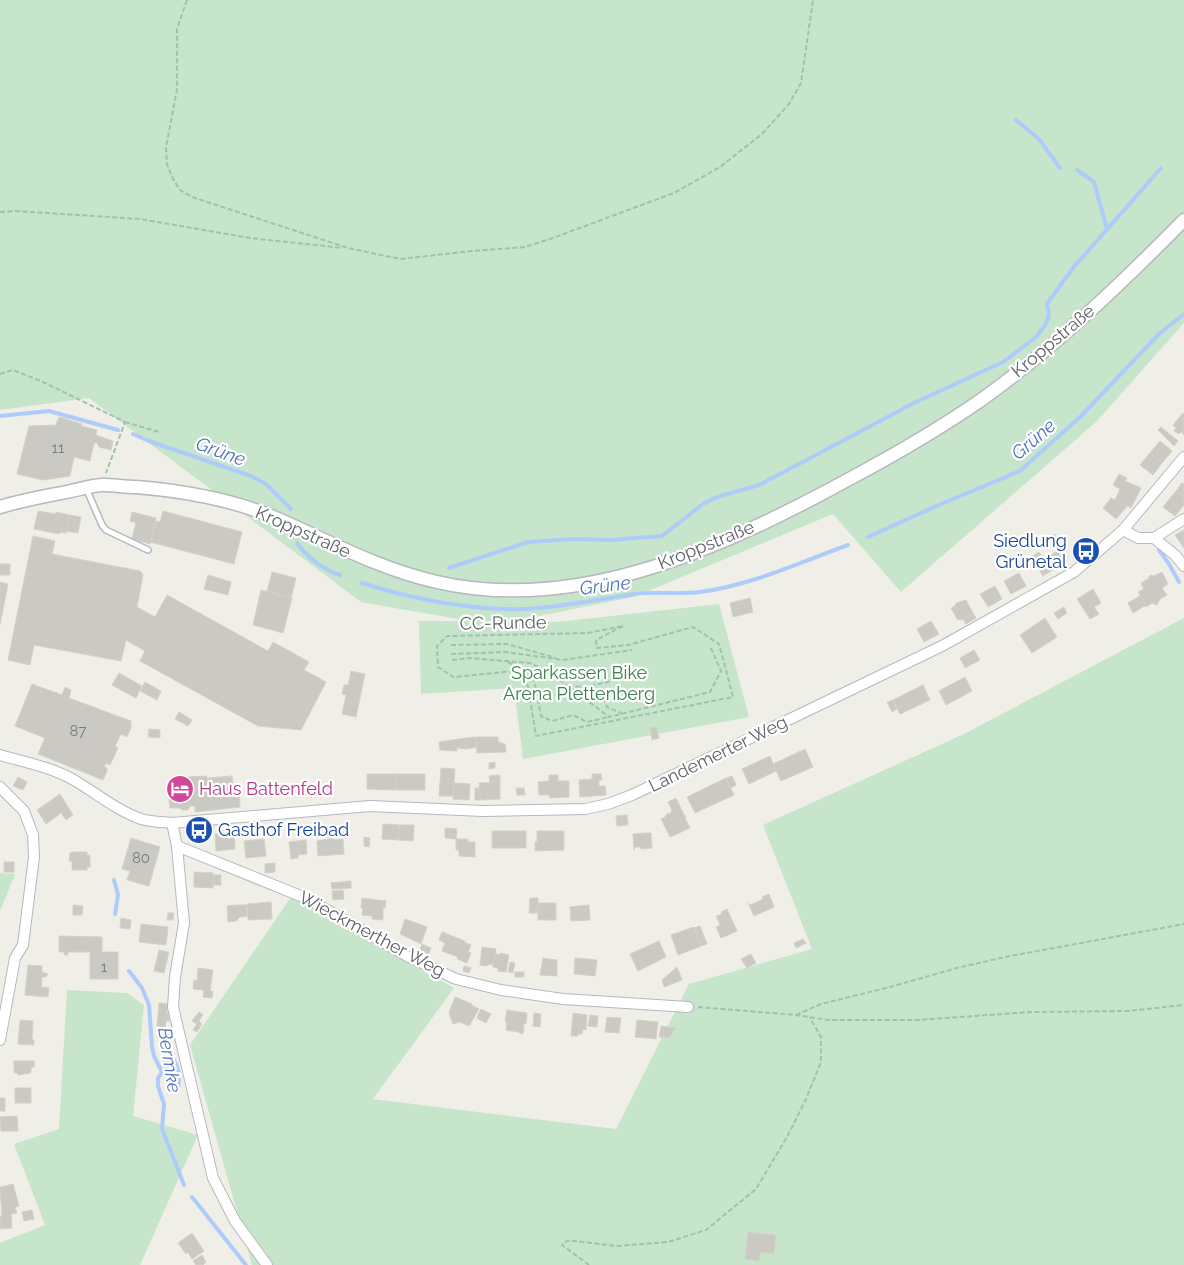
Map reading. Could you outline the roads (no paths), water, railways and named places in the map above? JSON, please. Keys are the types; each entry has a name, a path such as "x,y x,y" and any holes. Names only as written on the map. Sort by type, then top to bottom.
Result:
{"street":[{"name":"Kroppstraße","path":"0,507 26,499 101,485 158,489 198,494 238,505 275,518 362,558 438,583 485,589 535,590 586,584 613,578 678,559 740,533 809,501 925,437 982,399 1031,362 1147,258 1184,220"},
{"name":"Landemerter Weg","path":"0,755 46,768 73,779 104,800 142,819 172,823 370,806 483,811 584,809 608,804 632,795 942,646 1074,572 1122,530 1184,457"},
{"path":"1122,530 1138,538 1154,538 1184,519"},
{"path":"1154,538 1184,566"},
{"path":"0,787 24,811 33,835 34,857 23,945 15,958 0,1040"},
{"path":"172,823 177,846 184,923 175,977 173,1007 213,1178 235,1221 266,1265"},
{"name":"Wieckmerther Weg","path":"177,846 308,898 407,956 456,979 501,990 563,999 688,1007"}],"lane":[{"path":"86,488 106,530 148,550"}],"water":[{"path":"172,1055 177,1062 180,1072 181,1083 179,1092 174,1092 168,1085 163,1069 162,1060"}],"waterway":[{"path":"1016,120 1039,139 1060,168"},
{"path":"449,568 528,542 575,539 611,540 662,536 703,504 717,497 759,485 914,403 1003,362 1036,337 1046,324 1049,315 1047,304 1073,268 1161,168"},
{"path":"1077,170 1094,182 1107,229"},
{"name":"Grüne","path":"868,537 1020,471 1081,416 1159,334 1184,314"},
{"name":"Grüne","path":"0,416 49,411 118,430"},
{"name":"Grüne","path":"133,434 251,476 266,484 291,509"},
{"name":"Grüne","path":"297,543 316,562 327,570 340,575"},
{"name":"Grüne","path":"362,583 443,603 486,608 540,608 635,594 692,593 719,589 775,573 848,545"},
{"path":"1159,550 1179,582"},
{"name":"Bermke","path":"114,880 118,895 115,914"},
{"name":"Bermke","path":"129,971 142,988 149,1005 152,1047 162,1072 158,1078 158,1086 164,1104 162,1129 184,1185"},
{"name":"Bermke","path":"192,1197 246,1265"}],"place":[{"name":"Siedlung Grünetal","path":"1086,551"},
{"name":"Haus Battenfeld","path":"180,789"},
{"name":"Gasthof Freibad","path":"199,830"}],"park label":[{"name":"Sparkassen Bike Arena Plettenberg","path":"579,683"}]}
